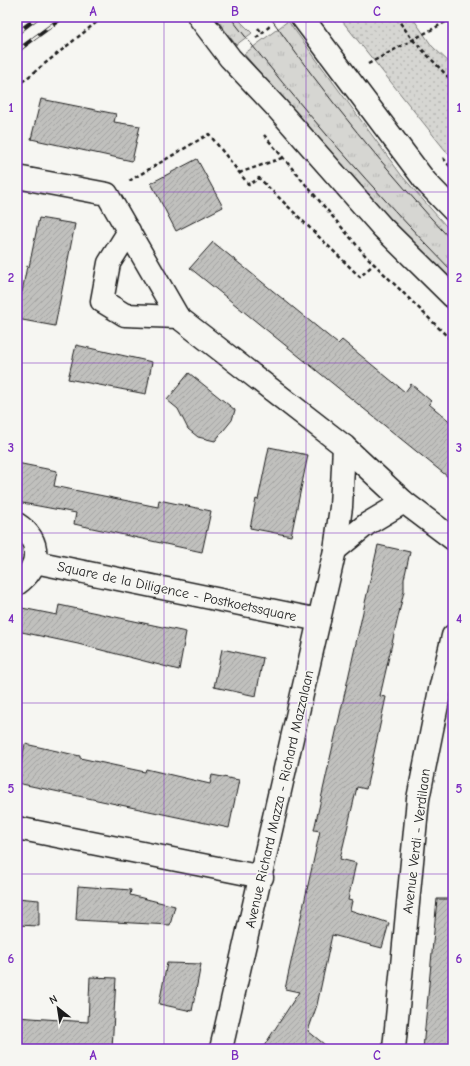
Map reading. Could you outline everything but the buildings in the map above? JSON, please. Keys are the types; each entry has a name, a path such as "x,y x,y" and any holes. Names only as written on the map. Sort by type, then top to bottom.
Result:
{"street":[{"path":"199,17 230,58 276,107 382,227 453,297"},
{"path":"302,17 426,182 453,210"},
{"path":"17,177 107,194 178,317 344,446 404,502 453,539"},
{"path":"129,232 109,263 102,301 125,316 178,317"},
{"name":"Avenue Richard Mazza - Richard Mazzalaan","path":"221,1049 262,877 336,550 341,507 344,446"},
{"path":"336,550 367,524 404,502"},
{"path":"17,524 25,529 32,539 36,550 35,562 26,577 17,584"},
{"name":"Square de la Diligence - Postkoetssquare","path":"35,562 319,620"},
{"name":"Avenue Verdi - Verdilaan","path":"394,1049 418,799 440,690 453,636"},
{"path":"17,828 262,877"}],"path":[{"path":"17,86 103,17"},
{"path":"396,17 412,39 453,82"},
{"path":"366,66 412,39 453,18"},
{"path":"256,38 270,26"},
{"path":"258,28 262,33"},
{"path":"107,194 209,134 249,185 259,178 360,277 374,264"},
{"path":"239,173 282,158"}],"green space":[{"path":"215,17 236,17 252,33 236,45"},
{"path":"339,17 412,17 432,46 453,66 453,160"},
{"path":"288,21 402,176 453,234 453,281 368,196 307,128 244,54"}],"tram line":[{"path":"230,17 338,148 453,272"},
{"path":"270,17 313,76 357,132 404,188 453,242"}],"railway":[{"path":"17,33 38,17"},
{"path":"17,51 63,17"}]}
